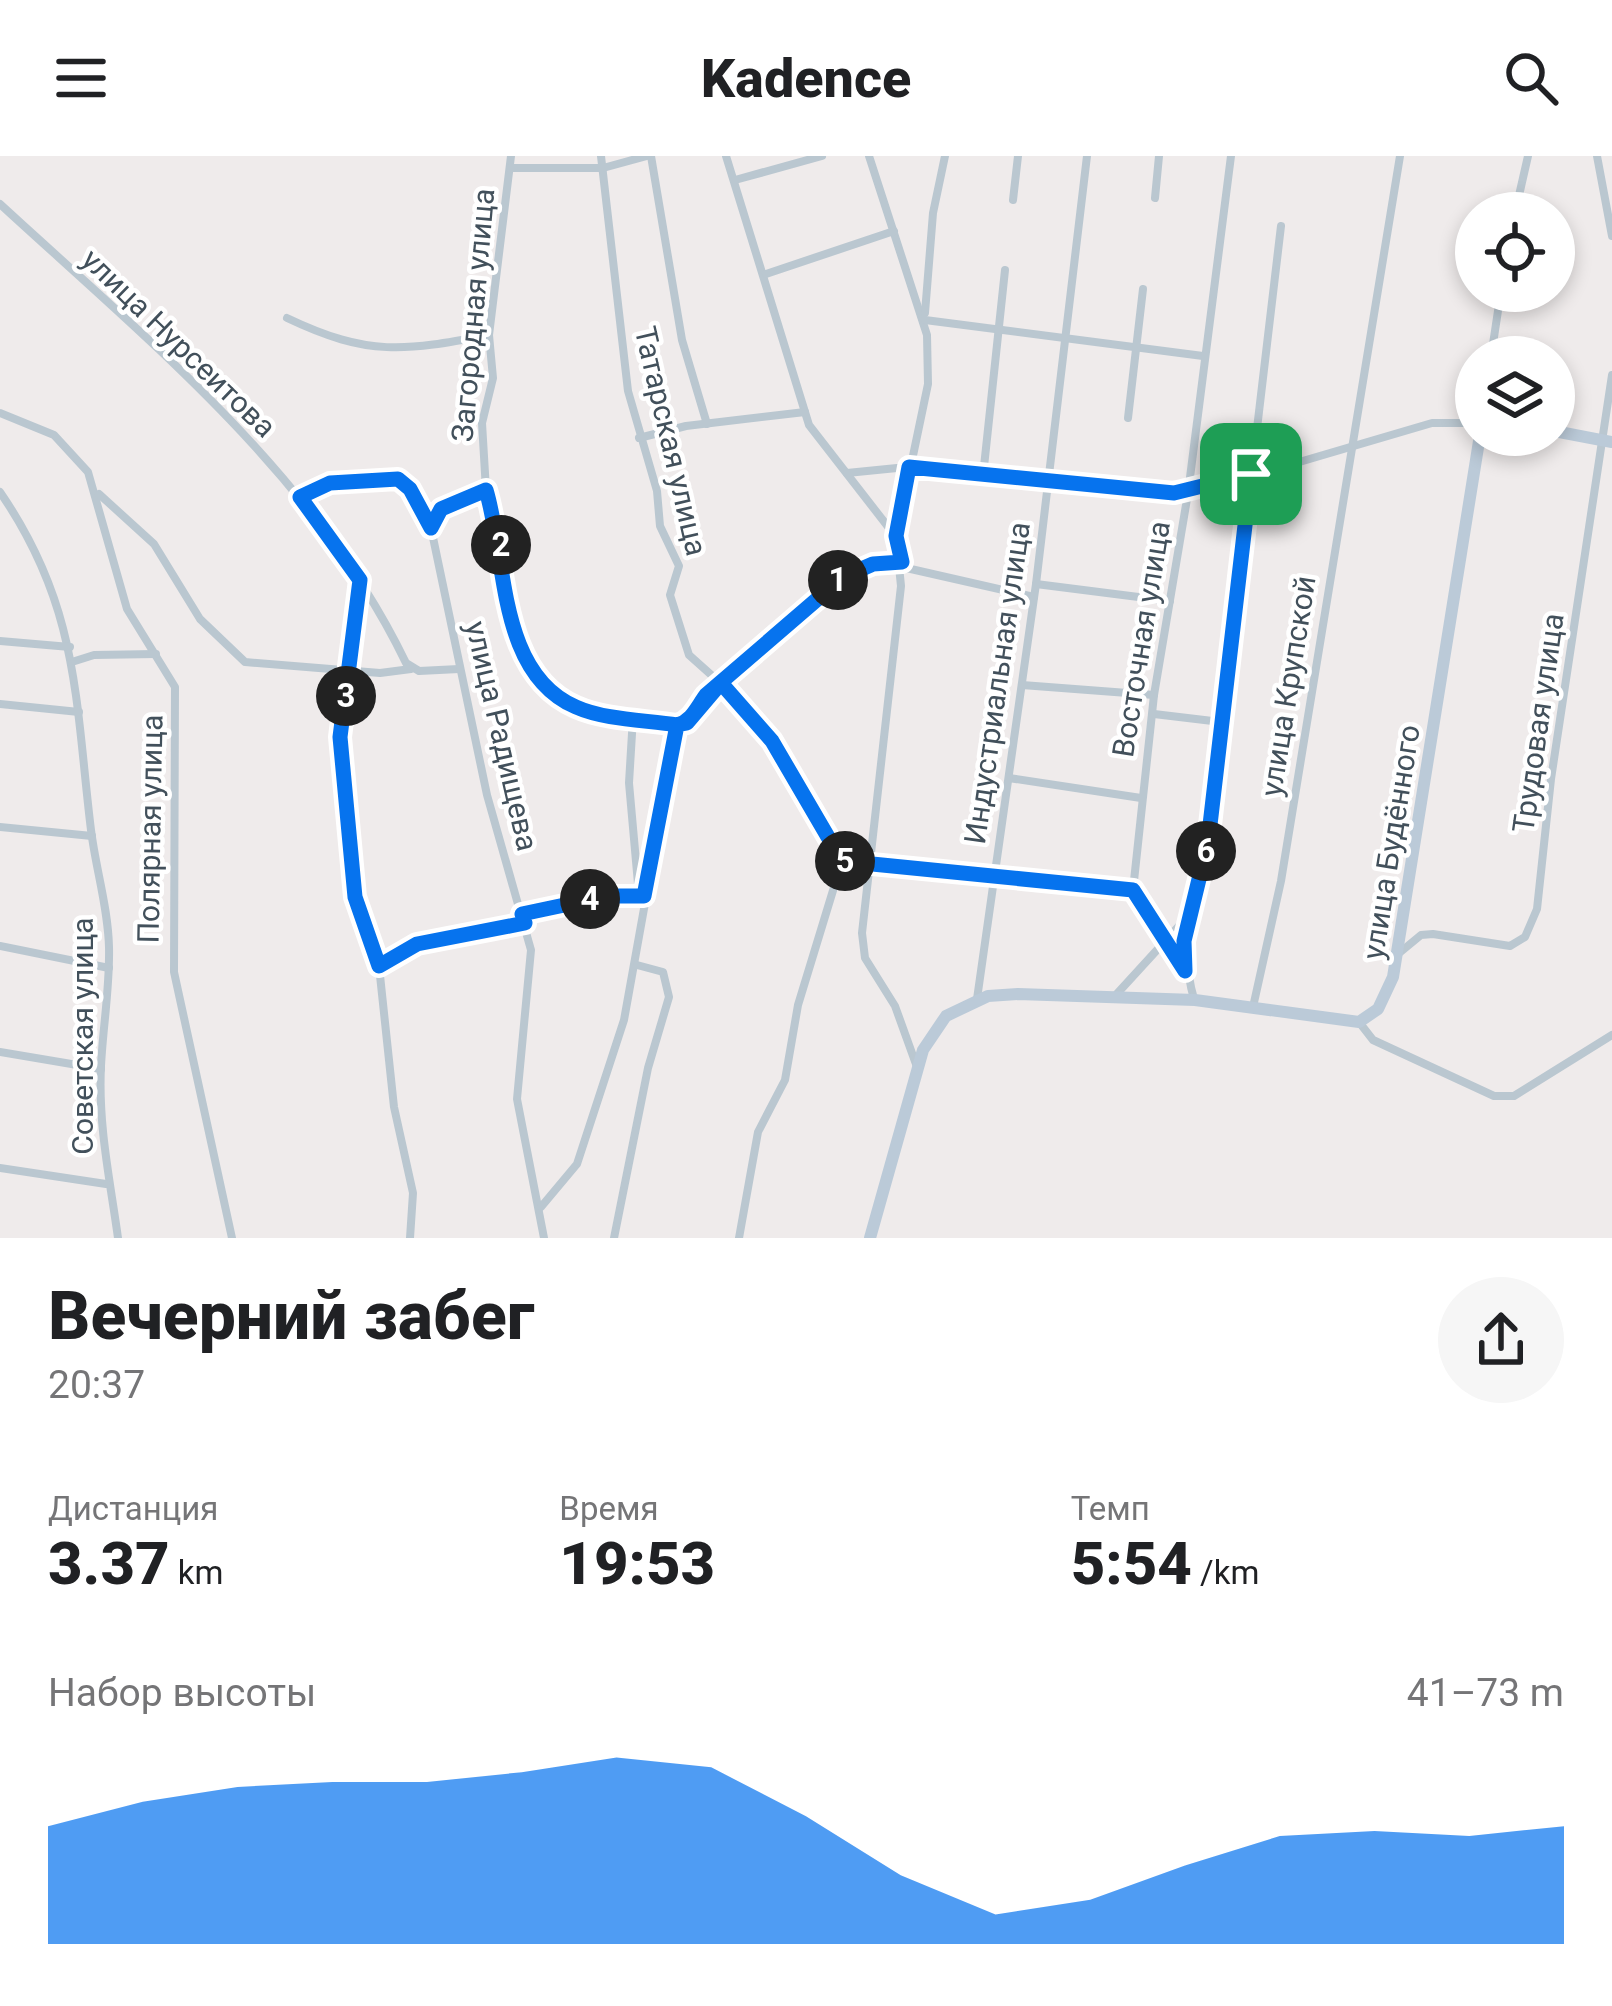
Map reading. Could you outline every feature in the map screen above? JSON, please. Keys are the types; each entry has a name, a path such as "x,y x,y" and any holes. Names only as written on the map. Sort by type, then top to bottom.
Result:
{"street":[{"name":"Загородная улица","path":"511,156 489,334 493,378 482,423 486,490 524,658 572,706 677,725"},
{"name":"Татарская улица","path":"601,156 621,349 639,438 657,491 660,526 680,566 670,595 680,638 689,655 772,741 842,861"},
{"path":"510,168 603,168 649,156 682,340 707,424"},
{"path":"726,156 815,435 896,536"},
{"path":"735,181 819,156"},
{"path":"869,156 925,320"},
{"path":"917,1066 896,1006 862,947 902,565 896,536 928,384 925,320 933,213 945,156"},
{"path":"1012,200 1018,156"},
{"name":"Индустриальная улица","path":"976,1000 1036,584 1087,156"},
{"path":"1155,198 1159,156"},
{"name":"Восточная улица","path":"1133,890 1154,695 1188,493 1231,156"},
{"name":"улица Крупской","path":"1253,1009 1281,881 1400,156"},
{"path":"1520,192 1528,156"},
{"path":"1597,156 1612,236"},
{"name":"улица Нурсеитова","path":"0,204 196,384 300,497 360,580 413,669"},
{"path":"1185,971 1190,914 1208,842 1281,226"},
{"path":"766,274 894,231"},
{"path":"983,476 1005,270"},
{"path":"1128,418 1143,289"},
{"path":"287,318 319,333 394,351 489,334"},
{"path":"925,320 1203,356"},
{"name":"Трудовая улица","path":"1397,956 1421,935 1510,946 1531,926 1606,441 1612,375"},
{"path":"639,438 805,412"},
{"name":"Полярная улица","path":"0,413 54,435 80,461 98,493 118,584 175,687 174,972 232,1238"},
{"path":"847,473 909,467 1188,493 1432,423 1455,423"},
{"path":"1575,435 1606,441"},
{"name":"улица Будённого","path":"1359,1022 1384,1000 1397,956 1477,456"},
{"path":"300,497 330,483 398,479 410,489 431,528"},
{"path":"431,528 441,509 486,490"},
{"name":"Советская улица","path":"0,492 51,582 75,661 92,836 106,898 109,968 100,1069 106,1184 118,1238"},
{"path":"98,493 154,544 200,619 245,662 459,669"},
{"name":"улица Радищева","path":"431,528 487,795 523,918 532,974 517,1099 544,1238"},
{"path":"540,1208 577,1163 637,965 641,895 677,725 687,723 721,683 843,577 873,564 902,565 1034,597"},
{"path":"360,580 352,610 353,669 340,737 349,798 349,860 355,897 379,966 394,1107 413,1193 410,1238"},
{"path":"1036,584 1170,602"},
{"path":"0,641 70,647"},
{"path":"75,661 94,655 156,654"},
{"path":"1022,685 1154,695"},
{"path":"0,704 80,712"},
{"path":"1154,714 1221,722"},
{"path":"632,717 629,783 641,895"},
{"path":"1009,778 1142,798"},
{"path":"0,827 92,836"},
{"path":"739,1238 758,1132 785,1080 798,1006 842,861 1133,890 1168,939 1195,1000"},
{"path":"379,966 417,944 641,895"},
{"path":"1114,997 1190,914"},
{"path":"0,946 109,968"},
{"path":"614,1238 648,1068 669,997 663,972 637,965"},
{"path":"870,1238 917,1066 932,1030 976,1000 1018,994 1195,1000 1359,1022 1373,1040 1494,1096 1514,1096 1612,1035"},
{"path":"0,1052 100,1069"},
{"path":"0,1168 106,1184"}],"route":[{"path":"1251,474 1194,493 1174,493 909,467 896,536 902,562 873,564 843,577 799,612 758,656 721,683 706,695 698,705 687,723 677,725 572,706 534,672 524,658 509,606 499,533 486,490 441,509 431,528 410,489 398,479 330,483 300,497 360,580 352,610 353,669 340,716 340,737 355,897 379,966 417,944 525,923 522,914 554,905 607,896 644,896 675,759 677,725 687,723 706,695 721,683 772,741 799,795 832,836 842,861 1133,890 1185,971 1184,941 1208,842 1251,474"}]}
